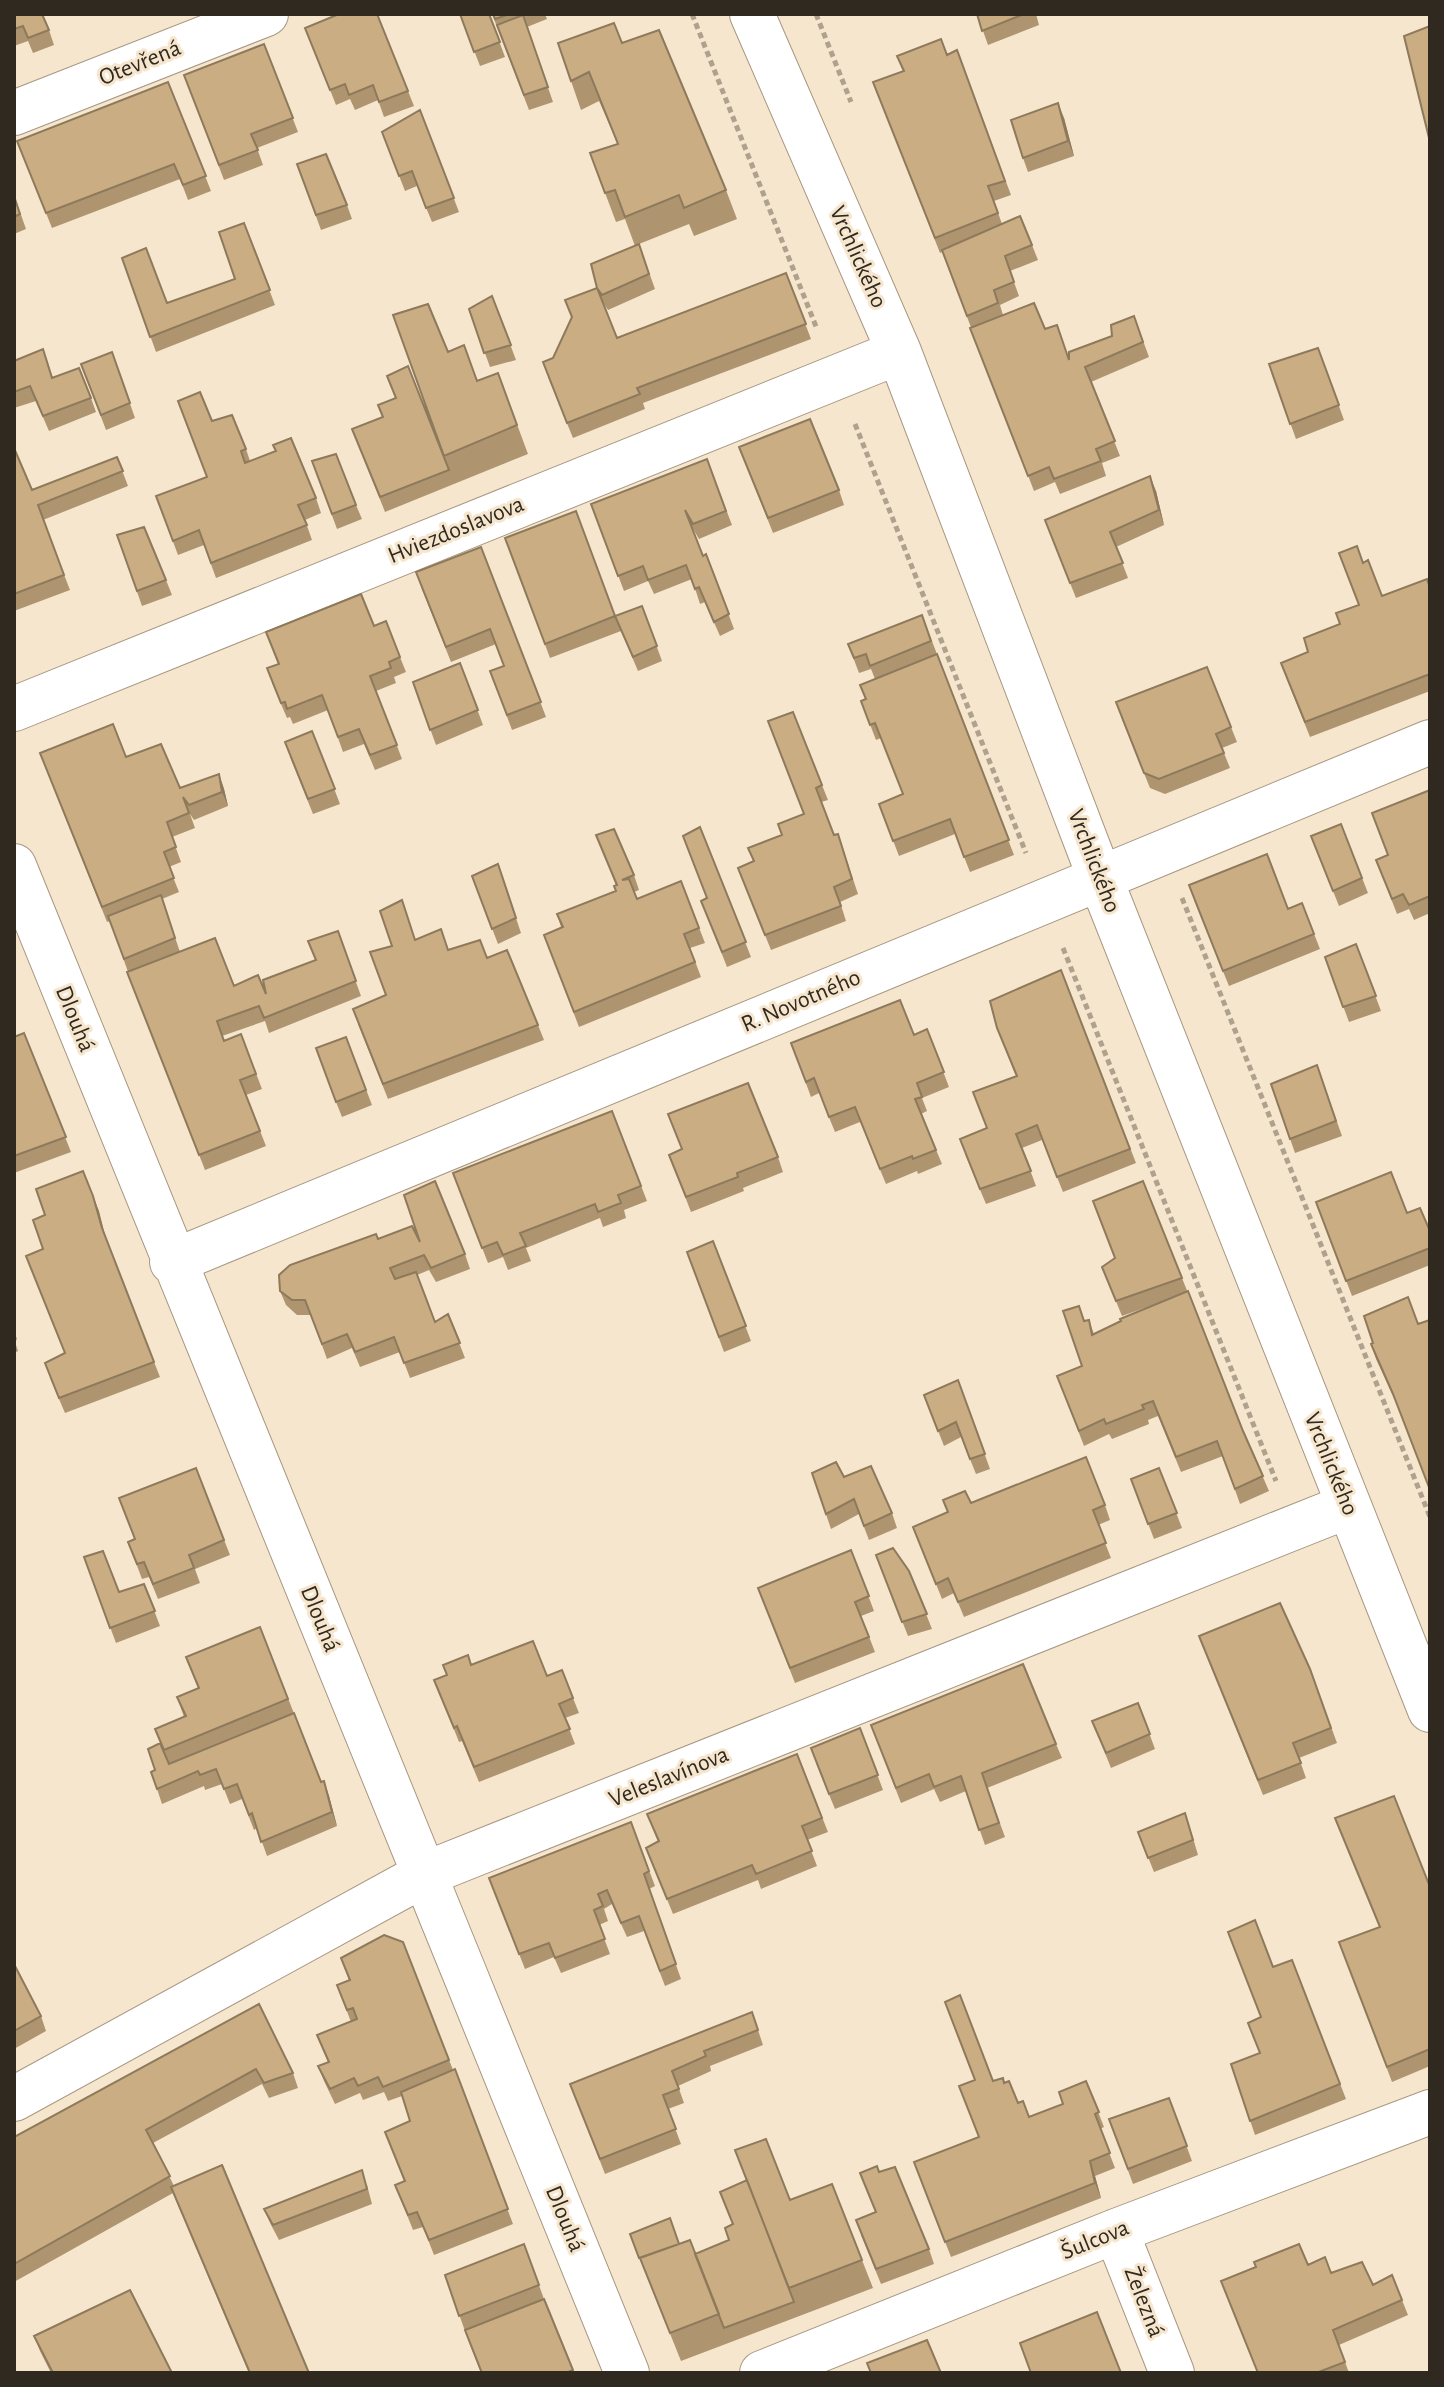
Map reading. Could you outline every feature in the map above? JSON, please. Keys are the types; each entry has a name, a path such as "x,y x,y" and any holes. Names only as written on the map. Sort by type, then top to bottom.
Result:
{"street":[{"name":"Vrchlického","path":"752,14 899,352 1100,878 1430,1710"},
{"name":"Otevřená","path":"14,113 243,18"},
{"name":"Hviezdoslavova","path":"14,709 899,352"},
{"name":"R. Novotného","path":"172,1262 1430,742"},
{"name":"Dlouhá","path":"14,866 172,1262 627,2373"},
{"name":"Veleslavínova","path":"14,2099 425,1874 1348,1506"},
{"name":"Šulcova","path":"762,2373 1116,2231 1430,2112"},
{"name":"Železná","path":"1116,2231 1172,2373"}],"path":[{"path":"692,14 1294,1528"},
{"path":"816,14 852,104"},
{"path":"1167,853 1186,910 1430,1517"}],"building":[{"path":"14,14 42,14 49,30 28,38 23,26 14,29"},
{"path":"339,14 377,14 408,91 379,102 373,85 349,95 345,84 330,90 305,28"},
{"path":"460,14 489,14 500,42 474,52"},
{"path":"493,14 510,14 495,19"},
{"path":"977,14 1024,14 982,31"},
{"path":"523,15 548,87 524,95 497,25"},
{"path":"614,23 622,43 659,30 726,190 684,208 679,195 625,217 615,190 605,193 590,153 618,144 589,72 571,81 558,43"},
{"path":"1430,26 1430,142 1404,36"},
{"path":"941,39 947,55 957,50 1005,181 988,186 998,213 935,238 873,82 904,71 897,56"},
{"path":"264,44 293,118 251,134 258,150 219,165 184,75"},
{"path":"168,82 206,176 183,185 174,164 46,213 17,141"},
{"path":"1058,103 1068,141 1023,158 1011,120"},
{"path":"420,110 454,198 426,208 412,171 399,176 382,132"},
{"path":"326,154 347,205 316,215 297,164"},
{"path":"14,196 20,214 14,217"},
{"path":"1020,216 1032,245 1005,256 1014,282 994,290 998,303 967,316 942,250"},
{"path":"244,223 270,290 150,337 122,258 146,248 167,303 235,279 219,232"},
{"path":"639,244 649,274 602,295 591,264"},
{"path":"786,273 806,324 637,388 640,394 567,423 543,362 553,358 572,317 565,300 597,288 617,338"},
{"path":"492,296 511,345 484,353 469,309"},
{"path":"1034,303 1045,329 1057,325 1069,360 1069,352 1112,336 1111,325 1134,316 1143,342 1085,367 1115,441 1096,449 1101,461 1054,479 1049,467 1028,476 970,328"},
{"path":"428,304 448,352 464,345 477,381 498,373 517,425 444,456 393,315"},
{"path":"1318,348 1339,405 1290,424 1269,364"},
{"path":"43,349 52,378 79,368 91,398 43,416 30,386 14,392 14,361"},
{"path":"112,352 130,403 101,415 81,364"},
{"path":"408,366 449,470 380,497 352,429 383,417 378,405 396,398 387,376"},
{"path":"200,392 212,421 232,415 246,449 241,451 245,463 276,451 273,445 291,438 316,498 298,505 307,525 211,563 199,530 173,541 156,496 207,477 178,401"},
{"path":"810,419 839,490 768,518 739,447"},
{"path":"14,448 32,490 117,457 123,471 38,505 64,575 14,594"},
{"path":"336,454 356,505 332,514 312,461"},
{"path":"707,459 726,511 693,524 685,510 729,614 714,622 699,587 695,589 686,565 648,580 643,566 618,576 591,504"},
{"path":"1150,476 1159,510 1110,532 1123,563 1070,583 1045,520"},
{"path":"576,511 615,616 545,644 505,538"},
{"path":"144,527 166,580 137,591 117,535"},
{"path":"1357,546 1363,563 1368,560 1382,596 1427,579 1430,588 1430,674 1305,722 1281,663 1308,652 1304,638 1340,624 1336,613 1359,605 1339,553"},
{"path":"481,547 541,702 507,715 490,671 504,666 490,629 446,647 416,572"},
{"path":"361,594 374,626 386,621 400,657 389,662 391,668 370,676 397,745 370,755 359,729 338,737 322,695 287,709 285,702 281,703 267,668 279,664 266,632"},
{"path":"642,606 657,646 633,657 615,616"},
{"path":"922,615 931,641 870,666 866,654 854,658 848,644"},
{"path":"937,654 1009,840 964,857 950,819 893,841 879,804 903,794 875,723 870,725 861,701 866,699 860,685"},
{"path":"460,663 478,710 430,730 413,682"},
{"path":"1207,667 1231,727 1216,734 1224,753 1159,779 1144,773 1116,702"},
{"path":"793,712 822,785 816,788 834,835 838,834 852,879 834,887 841,906 765,935 738,868 754,861 748,848 782,835 778,824 804,814 768,721"},
{"path":"113,724 126,757 161,744 180,788 219,774 222,792 189,805 183,797 189,813 167,822 176,847 164,852 174,878 102,907 40,753"},
{"path":"312,731 335,789 308,799 285,742"},
{"path":"1430,790 1430,896 1409,905 1403,894 1392,899 1376,860 1388,855 1372,813"},
{"path":"1341,824 1362,878 1333,891 1311,836"},
{"path":"700,827 746,942 722,952 701,901 707,898 683,836"},
{"path":"614,829 634,875 622,880 629,879 637,899 681,881 699,928 684,934 695,962 574,1012 544,935 563,927 557,914 616,891 614,886 617,885 596,835"},
{"path":"1267,854 1288,909 1302,903 1314,934 1223,971 1189,885"},
{"path":"498,864 516,918 492,929 472,876"},
{"path":"161,895 175,938 124,959 108,916"},
{"path":"402,900 415,940 441,929 448,950 480,940 487,958 507,950 538,1025 383,1084 353,1009 386,995 370,952 392,946 380,911"},
{"path":"338,931 356,981 264,1018 259,1006 217,1021 224,1041 241,1034 256,1074 240,1080 260,1131 199,1155 127,972 215,938 234,986 258,975 266,994 263,980 316,960 308,941"},
{"path":"1356,944 1376,996 1343,1007 1325,957"},
{"path":"1061,970 1130,1149 1057,1177 1037,1125 1016,1134 1031,1171 980,1189 960,1139 987,1128 973,1092 1017,1076 997,1028 990,1001"},
{"path":"900,1000 914,1035 927,1029 944,1072 917,1083 922,1097 915,1099 936,1150 880,1169 855,1107 829,1117 814,1078 806,1082 791,1043"},
{"path":"24,1033 66,1137 14,1156 14,1037"},
{"path":"346,1037 366,1090 336,1102 316,1048"},
{"path":"1317,1065 1336,1121 1290,1139 1271,1084"},
{"path":"748,1083 778,1157 686,1197 669,1155 682,1149 668,1114"},
{"path":"612,1111 641,1186 618,1195 621,1203 598,1212 595,1204 520,1233 526,1246 503,1255 497,1242 482,1248 453,1173"},
{"path":"83,1171 154,1362 59,1398 45,1363 65,1353 26,1256 43,1249 33,1220 45,1215 36,1189"},
{"path":"1391,1172 1407,1213 1420,1208 1430,1231 1430,1248 1346,1281 1316,1202"},
{"path":"435,1181 465,1254 431,1268 424,1255 390,1268 395,1279 416,1272 435,1322 448,1314 460,1343 404,1363 394,1337 355,1352 347,1334 322,1344 305,1300 292,1300 280,1291 279,1275 290,1265 376,1234 378,1239 412,1226 420,1242 404,1195"},
{"path":"1143,1181 1182,1278 1116,1301 1102,1267 1115,1258 1093,1201"},
{"path":"713,1241 746,1326 719,1337 687,1252"},
{"path":"1188,1291 1263,1476 1235,1489 1217,1441 1176,1457 1153,1401 1142,1405 1144,1409 1106,1424 1104,1419 1079,1431 1057,1376 1082,1366 1063,1311 1079,1306 1084,1321 1089,1320 1092,1335 1120,1319"},
{"path":"1408,1297 1418,1324 1430,1320 1430,1490 1371,1344 1364,1316"},
{"path":"958,1380 985,1454 970,1459 956,1422 938,1431 924,1395"},
{"path":"1086,1457 1105,1505 1093,1510 1106,1543 958,1602 948,1578 936,1584 913,1527 948,1512 943,1500 965,1491 971,1503"},
{"path":"836,1462 844,1477 871,1466 892,1513 864,1526 854,1499 826,1514 812,1473"},
{"path":"196,1468 224,1540 189,1555 194,1568 153,1584 144,1562 137,1564 128,1542 135,1539 119,1498"},
{"path":"1159,1468 1177,1513 1148,1524 1131,1479"},
{"path":"893,1548 909,1571 927,1614 902,1622 876,1555"},
{"path":"851,1550 869,1596 855,1602 869,1637 790,1668 758,1588"},
{"path":"103,1551 119,1592 144,1584 155,1611 110,1628 84,1557"},
{"path":"1280,1603 1310,1669 1331,1728 1293,1743 1301,1763 1258,1780 1199,1636"},
{"path":"260,1627 288,1699 164,1750 155,1729 186,1716 177,1697 199,1688 186,1657"},
{"path":"533,1641 547,1676 562,1670 573,1698 559,1704 570,1729 474,1767 434,1680 447,1675 443,1665 468,1655 471,1665"},
{"path":"1023,1664 1056,1744 982,1773 999,1823 979,1830 961,1776 934,1787 929,1774 896,1788 871,1725"},
{"path":"1138,1703 1150,1734 1106,1753 1092,1721"},
{"path":"294,1713 321,1782 324,1781 332,1812 261,1842 252,1813 249,1815 237,1784 224,1789 216,1769 200,1775 198,1771 157,1789 148,1749 160,1743 169,1764"},
{"path":"860,1728 878,1775 829,1794 811,1748"},
{"path":"797,1754 822,1818 802,1826 812,1851 756,1874 752,1865 667,1899 646,1848 659,1841 647,1814"},
{"path":"1394,1796 1430,1887 1430,2049 1387,2067 1339,1942 1380,1927 1335,1818"},
{"path":"1185,1813 1193,1840 1148,1858 1138,1832"},
{"path":"631,1822 649,1871 644,1874 676,1964 660,1971 639,1916 621,1923 607,1890 598,1894 603,1906 594,1910 605,1939 555,1958 549,1943 519,1954 489,1878"},
{"path":"1255,1920 1273,1967 1292,1960 1340,2084 1250,2121 1231,2064 1260,2053 1248,2023 1261,2017 1228,1932"},
{"path":"384,1935 403,1942 449,2060 383,2087 378,2077 358,2086 354,2078 330,2089 318,2066 329,2062 317,2035 357,2019 353,2008 347,2010 337,1985 350,1980 341,1958"},
{"path":"14,1967 41,2016 14,2031"},
{"path":"960,1995 993,2081 1003,2078 1004,2083 1009,2081 1018,2103 1023,2101 1029,2117 1063,2104 1059,2092 1086,2081 1099,2112 1095,2114 1110,2153 1090,2161 1095,2183 945,2242 914,2162 979,2137 959,2086 975,2080 945,2002"},
{"path":"259,2004 293,2073 264,2083 256,2069 146,2130 170,2176 14,2264 14,2137"},
{"path":"752,2012 758,2030 704,2051 706,2056 672,2071 679,2089 663,2095 676,2129 600,2159 570,2084"},
{"path":"455,2069 508,2209 429,2240 417,2212 408,2215 395,2185 405,2181 385,2132 410,2121 401,2092"},
{"path":"1169,2098 1187,2146 1128,2169 1109,2119"},
{"path":"766,2139 790,2200 832,2184 862,2260 789,2288 735,2150"},
{"path":"222,2165 309,2373 250,2373 171,2187"},
{"path":"877,2166 879,2172 895,2167 929,2249 876,2269 856,2220 876,2212 860,2173"},
{"path":"362,2170 367,2189 273,2225 264,2209"},
{"path":"747,2180 794,2302 724,2328 695,2254 729,2240 725,2228 733,2224 720,2192"},
{"path":"670,2218 679,2244 639,2258 630,2234"},
{"path":"690,2240 719,2314 670,2333 640,2258"},
{"path":"524,2244 539,2285 459,2316 445,2275"},
{"path":"1299,2244 1308,2265 1325,2257 1331,2273 1362,2262 1373,2285 1392,2275 1402,2300 1333,2330 1345,2362 1316,2373 1258,2373 1221,2281 1256,2267 1254,2262"},
{"path":"130,2290 172,2373 53,2373 34,2336"},
{"path":"544,2299 573,2370 566,2373 482,2373 465,2330"},
{"path":"1097,2312 1121,2373 1031,2373 1020,2343"},
{"path":"927,2340 941,2373 871,2373 867,2363"}]}
